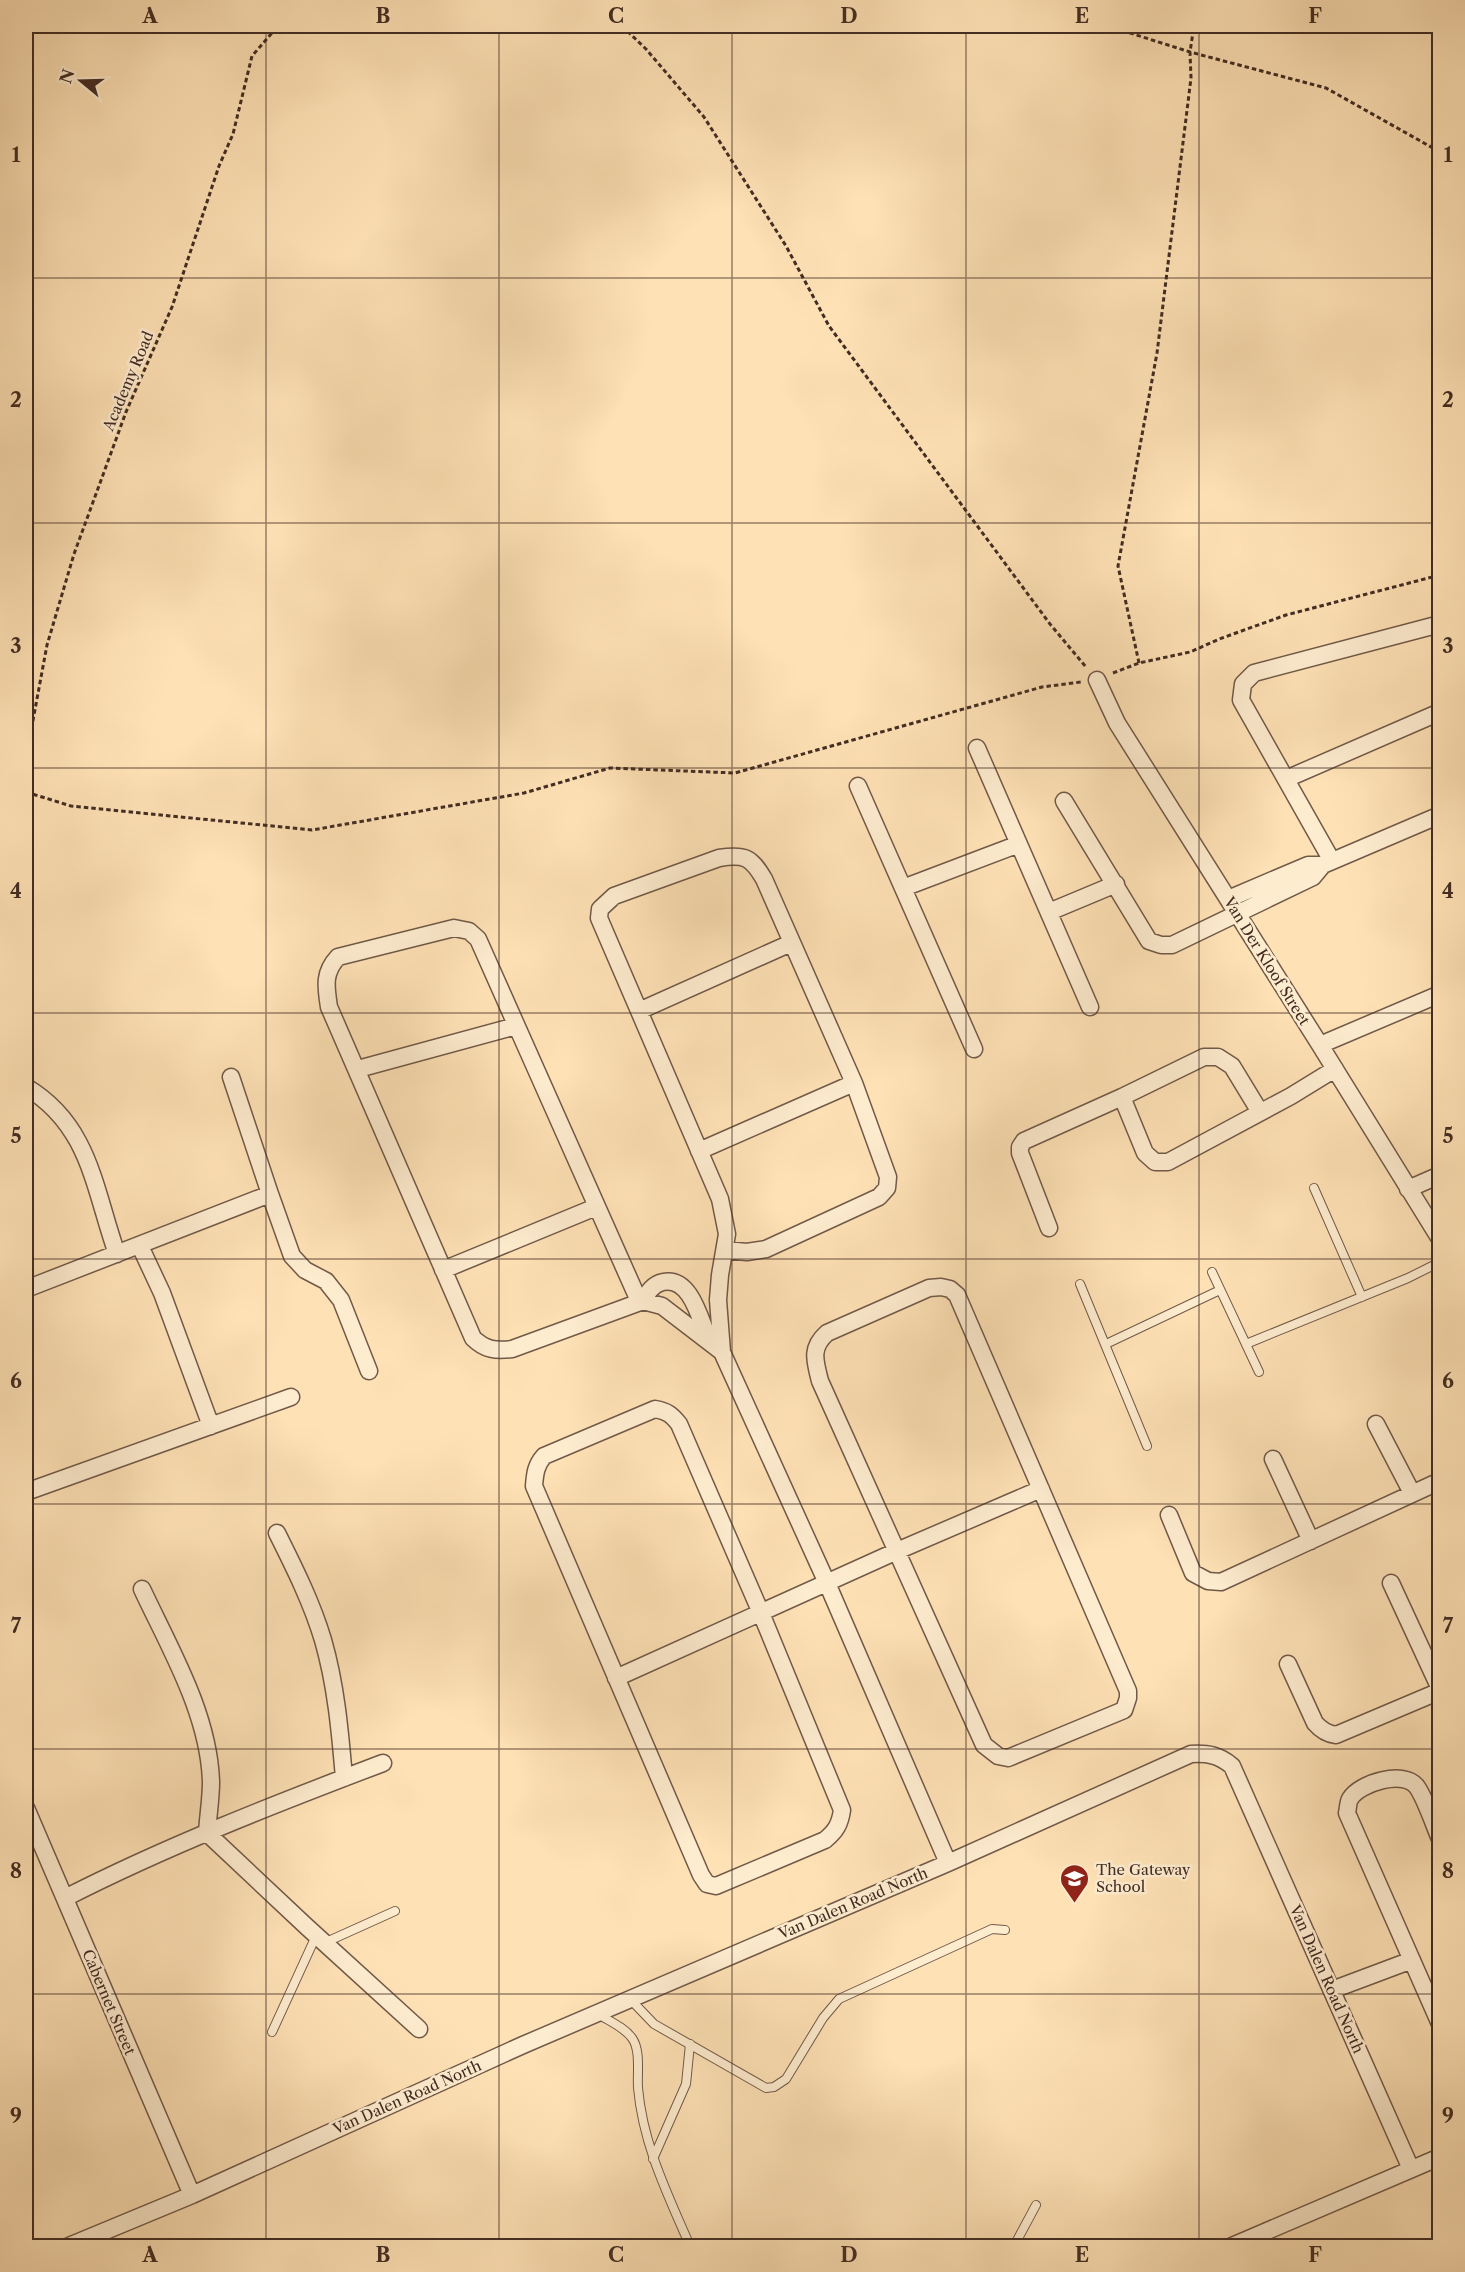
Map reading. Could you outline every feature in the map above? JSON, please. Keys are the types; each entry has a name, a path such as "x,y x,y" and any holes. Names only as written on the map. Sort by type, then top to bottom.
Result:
{"street":[{"path":"1327,863 1286,778 1241,700 1240,692 1247,678 1254,672 1440,624"},
{"name":"Van Der Kloof Street","path":"1096,680 1117,723 1440,1239"},
{"path":"1286,778 1440,712"},
{"path":"977,748 1090,1007"},
{"path":"858,786 974,1049"},
{"path":"1064,801 1149,941 1161,945 1172,945 1238,913 1266,891"},
{"path":"1228,899 1313,877 1327,863 1440,815"},
{"path":"903,888 1019,844"},
{"path":"715,1347 726,1227 720,1199 599,918 600,909 614,896 719,858 733,856 746,857 754,863 764,879 854,1083 888,1178 887,1188 879,1197 766,1249 747,1252 725,1250"},
{"path":"1049,912 1116,884"},
{"path":"641,1301 596,1207 478,939 469,931 454,928 338,957 329,966 325,981 329,1007 358,1069 387,1143 473,1338 482,1347 497,1351 512,1349 641,1301 651,1289 660,1283 673,1280 688,1292 827,1583 948,1863"},
{"path":"639,1011 791,943"},
{"path":"1320,1045 1440,994"},
{"path":"358,1069 516,1026"},
{"path":"1049,1228 1020,1153 1020,1147 1024,1141 1122,1097 1203,1057 1218,1058 1232,1066 1260,1112"},
{"path":"1122,1097 1145,1153 1155,1162 1168,1162 1335,1069"},
{"path":"231,1077 292,1256 305,1270 326,1281 341,1300 369,1371"},
{"path":"699,1151 854,1083"},
{"path":"26,1087 50,1104 75,1134 86,1154 117,1254"},
{"path":"1408,1189 1440,1175"},
{"path":"26,1289 270,1194"},
{"path":"443,1270 596,1207"},
{"path":"140,1246 162,1293 212,1426"},
{"path":"941,1287 950,1289 957,1295 1041,1489 1126,1686 1128,1698 1124,1710 1008,1758 991,1752 984,1745 897,1551 820,1381 815,1361 816,1347 819,1340 827,1333 929,1288 941,1287"},
{"path":"641,1301 662,1306 715,1347"},
{"path":"27,1488 291,1397"},
{"path":"655,1409 665,1410 673,1415 680,1424 761,1613 842,1810 841,1820 836,1831 825,1840 716,1886 707,1884 700,1875 534,1486 538,1463 544,1456 655,1409"},
{"path":"1376,1424 1412,1493"},
{"path":"1273,1459 1311,1541"},
{"path":"1169,1515 1193,1572 1208,1581 1221,1582 1440,1481"},
{"path":"616,1678 897,1551 1041,1489"},
{"path":"277,1533 296,1572 323,1639 338,1705 344,1778"},
{"path":"1288,1664 1315,1723 1330,1735 1336,1735 1440,1690 1391,1583"},
{"path":"142,1589 186,1684 204,1738 211,1782 207,1833"},
{"name":"Van Dalen Road North","path":"69,2247 192,2195 523,2045 948,1863 1191,1754 1213,1755 1222,1758 1232,1766 1411,2169"},
{"path":"64,1898 111,1874 207,1833 383,1763"},
{"path":"1440,1839 1417,1786 1405,1778 1392,1777 1359,1790 1350,1799 1347,1813 1440,2024"},
{"name":"Cabernet Street","path":"26,1808 192,2195"},
{"path":"207,1833 419,2029"},
{"path":"1332,1990 1412,1960"},
{"path":"1232,2247 1440,2157"}],"lane":[{"path":"1314,1188 1362,1297"},
{"path":"1246,1344 1362,1297 1440,1262"},
{"path":"1212,1272 1259,1372"},
{"path":"1080,1284 1147,1446"},
{"path":"1106,1344 1220,1290"},
{"path":"272,2032 320,1939 395,1911"},
{"path":"630,1999 654,2024 750,2080 766,2088 774,2087 786,2079 823,2018 839,1999 992,1929 1005,1930"},
{"path":"598,2014 621,2028 633,2039 637,2056 638,2091 653,2159 690,2247"},
{"path":"653,2159 686,2084 690,2044"},
{"path":"1014,2247 1036,2205"}],"path":[{"name":"Academy Road","path":"26,758 47,645 74,554 126,412 172,307 219,166 233,134 252,56 278,26"},
{"path":"622,26 704,117 786,246 829,326 1050,624 1096,680"},
{"path":"1108,26 1190,52 1326,88 1440,152"},
{"path":"1139,663 1118,566 1156,353 1191,78 1190,52 1194,26"},
{"path":"26,792 71,806 312,830 524,793 610,768 735,773 1042,687 1096,680 1139,663 1190,652 1286,615 1440,575"}],"place":[{"name":"The Gateway School","path":"1075,1904"}]}
